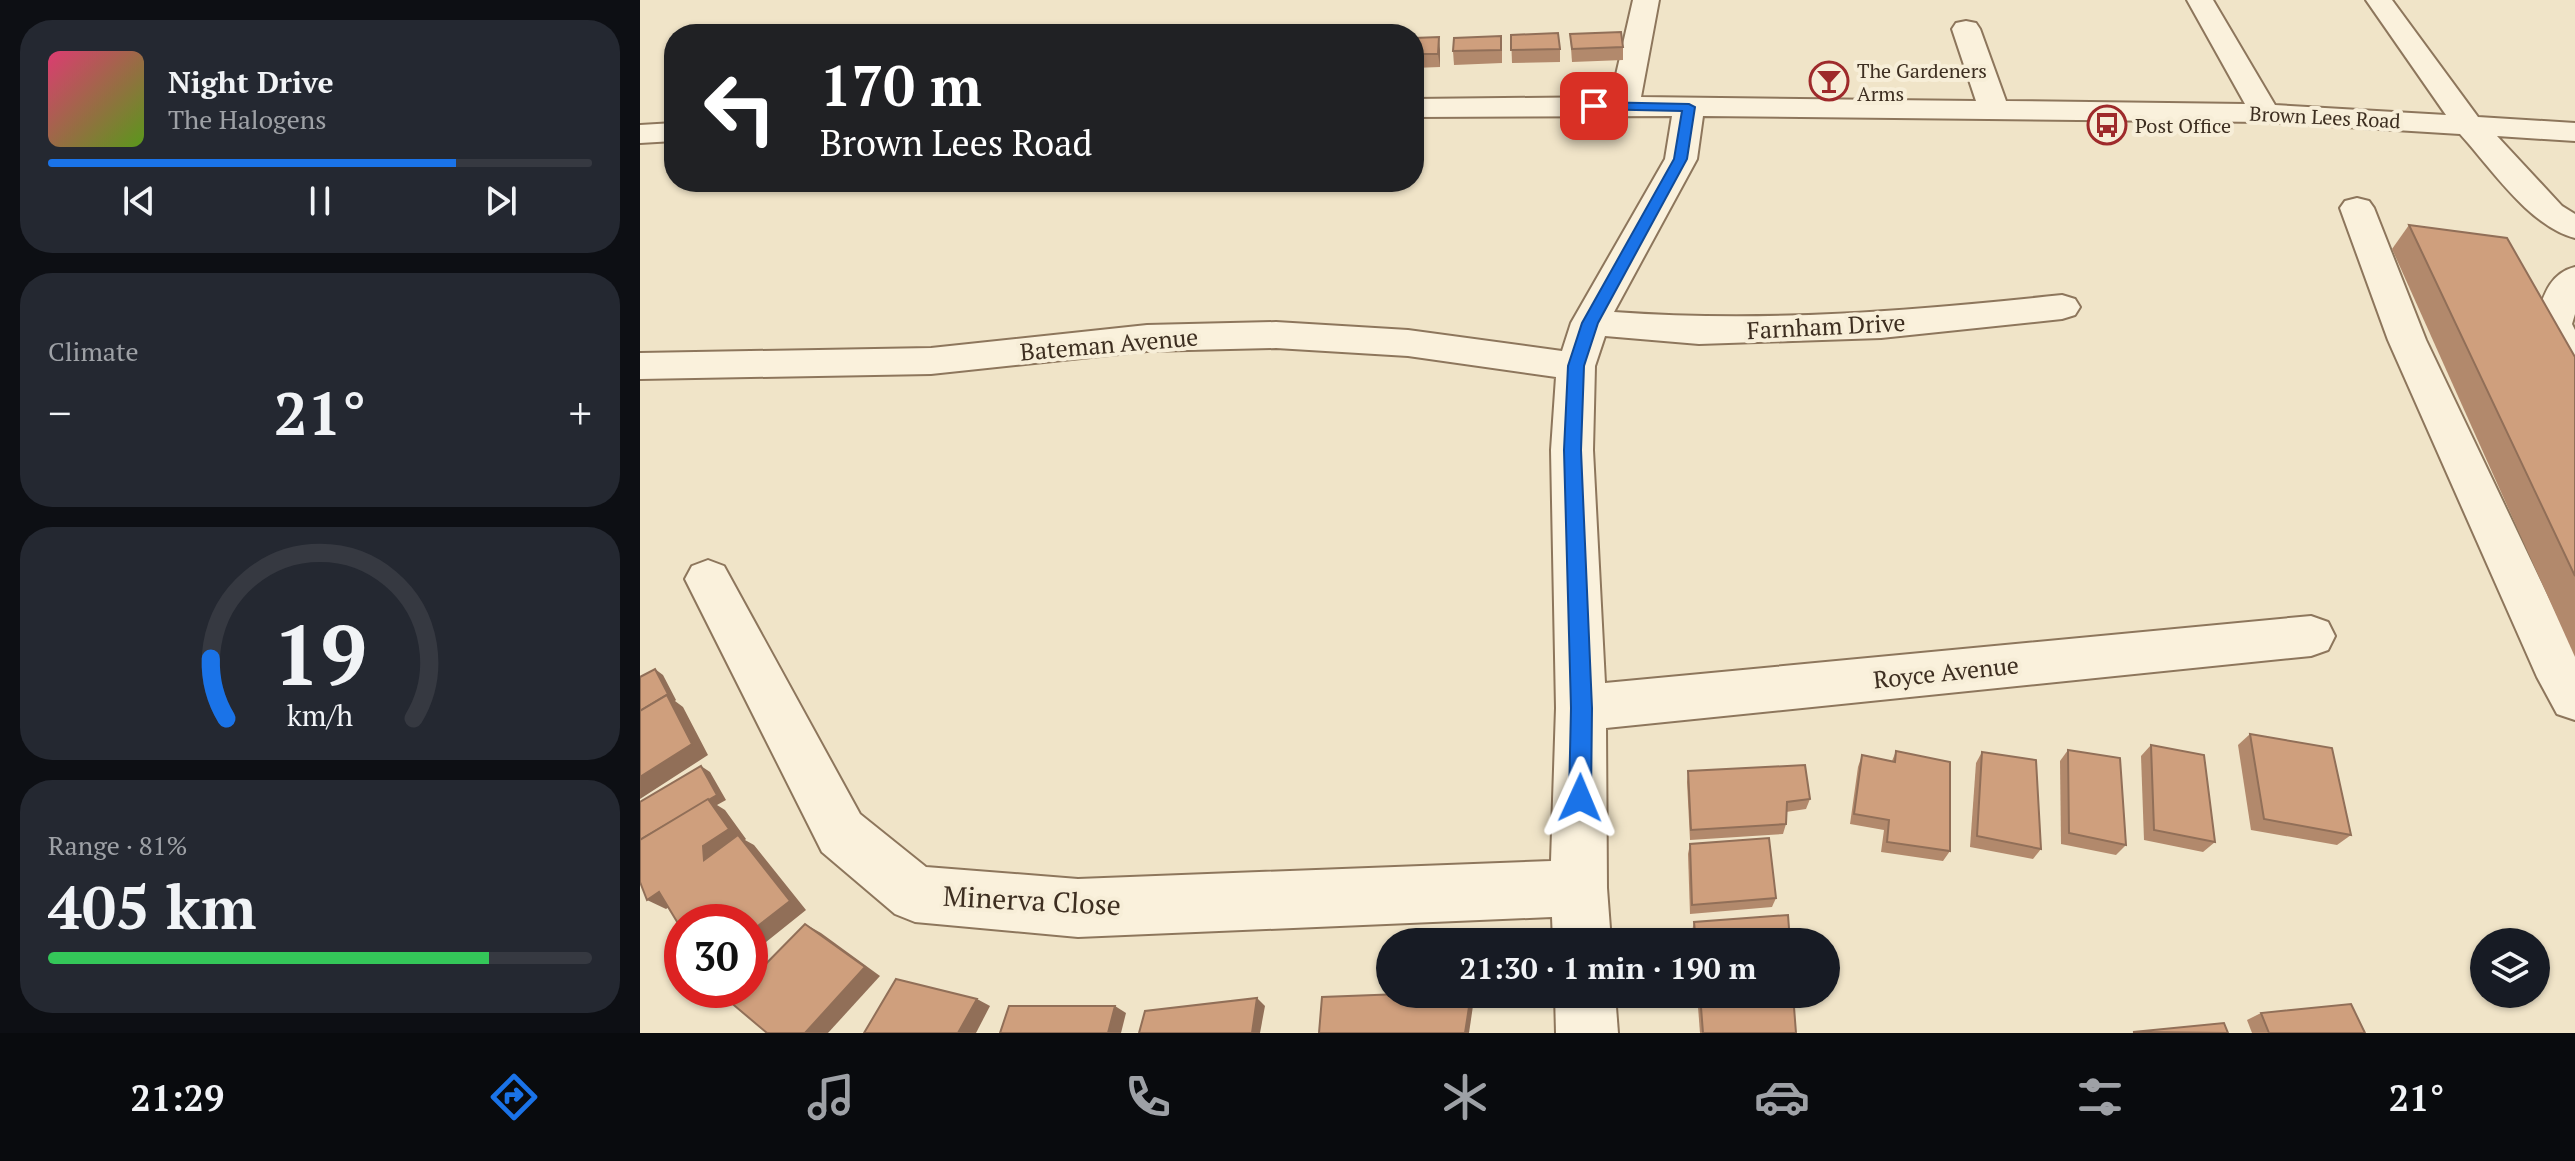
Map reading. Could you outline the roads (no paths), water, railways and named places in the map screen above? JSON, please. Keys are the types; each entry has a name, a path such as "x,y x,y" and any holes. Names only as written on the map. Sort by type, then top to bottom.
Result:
{"street":[{"path":"1624,106 1646,0"},
{"path":"2200,0 2265,113"},
{"path":"2379,0 2468,124 2550,213 2575,228"},
{"path":"1966,29 1995,111"},
{"name":"Brown Lees Road","path":"1424,108 1624,106 2265,113 2575,132"},
{"path":"1581,928 1581,708 1572,450 1576,366 1590,323 1681,159 1689,107"},
{"path":"640,134 664,133"},
{"path":"2357,208 2407,340 2571,685"},
{"path":"2575,278 2565,288 2553,324 2575,364"},
{"name":"Farnham Drive","path":"1590,323 1699,331 1866,326 2062,307"},
{"name":"Bateman Avenue","path":"640,366 931,361 1147,338 1276,335 1408,343 1576,366"},
{"name":"Minerva Close","path":"708,579 841,833 915,894 1078,908 1579,888"},
{"name":"Royce Avenue","path":"1581,708 2311,636"},
{"path":"1586,1008 1587,1033"}],"place":[{"name":"The Gardeners Arms","path":"1829,81"},
{"name":"Post Office","path":"2107,125"}]}
